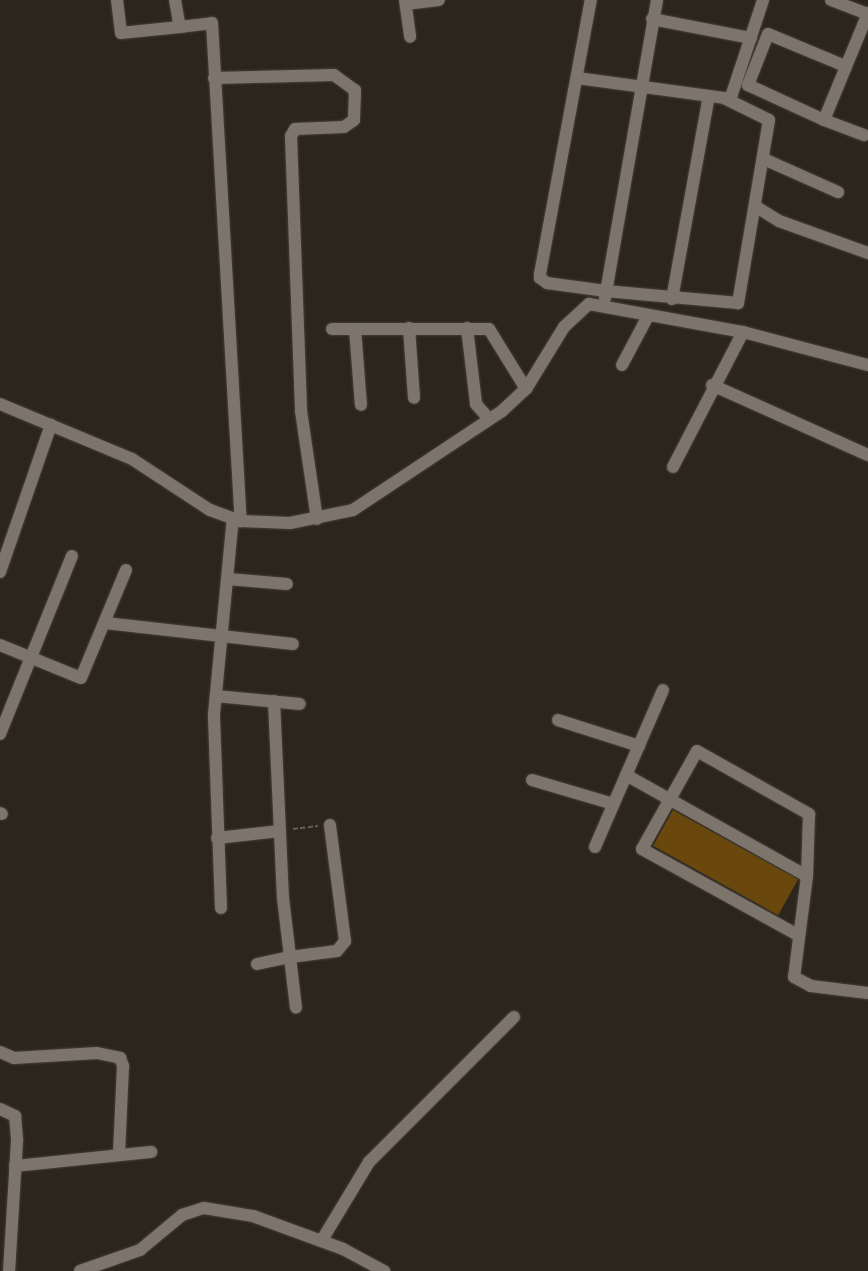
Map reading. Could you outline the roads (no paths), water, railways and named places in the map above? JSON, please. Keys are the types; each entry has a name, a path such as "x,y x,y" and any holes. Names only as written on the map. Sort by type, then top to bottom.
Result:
{"street":[{"path":"117,0 120,33 212,23 214,78 235,359 237,520 228,579 216,696 217,838 220,908"},
{"path":"175,0 180,27"},
{"path":"410,37 406,2 439,0"},
{"path":"577,78 730,100 769,120 766,160 755,206 738,303 606,292 547,283 540,278 591,0"},
{"path":"603,305 656,0"},
{"path":"730,100 763,0"},
{"path":"824,120 868,14 831,0"},
{"path":"652,19 750,38"},
{"path":"845,66 772,33 766,37 749,90 864,135"},
{"path":"214,78 334,75 355,90 354,120 344,127 295,129 291,136 301,411 317,519"},
{"path":"672,299 709,96"},
{"path":"766,160 838,192"},
{"path":"755,206 787,224 868,253"},
{"path":"0,404 132,459 210,510 237,520 317,519 353,510 489,419 526,389 578,311 589,304 603,305 648,316 743,332 868,364"},
{"path":"622,365 648,316"},
{"path":"409,328 414,398"},
{"path":"467,328 476,404 489,419"},
{"path":"332,329 467,328 494,332 526,389"},
{"path":"355,329 361,405"},
{"path":"673,467 712,385 743,332"},
{"path":"712,385 868,455"},
{"path":"0,572 3,557 51,425"},
{"path":"0,734 72,556"},
{"path":"0,646 82,678 126,570"},
{"path":"228,579 287,584"},
{"path":"104,623 222,638 293,644"},
{"path":"595,847 663,690"},
{"path":"216,696 300,704"},
{"path":"274,701 280,831 296,1008"},
{"path":"558,720 639,746"},
{"path":"796,934 642,849 694,753 705,752 809,814 807,876 796,934 794,977 811,986 868,993"},
{"path":"626,775 669,797 807,876"},
{"path":"532,780 613,804"},
{"path":"257,964 290,957 337,951 345,942 330,825"},
{"path":"217,838 280,831"},
{"path":"322,1240 369,1162 514,1018"},
{"path":"0,1052 14,1058 97,1053 120,1058 124,1066 119,1155"},
{"path":"0,1109 15,1116 15,1166 9,1271"},
{"path":"15,1166 151,1152"},
{"path":"80,1271 140,1250 182,1215 204,1208 253,1216 322,1240 384,1271"}]}
